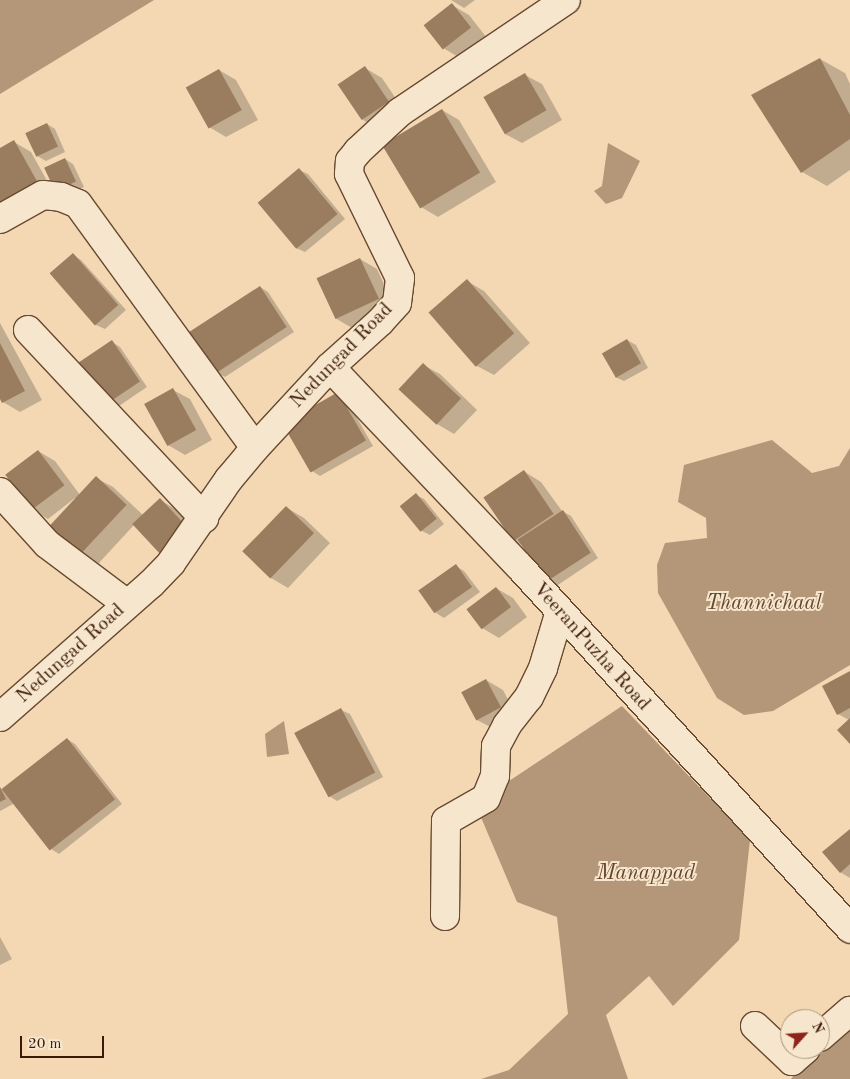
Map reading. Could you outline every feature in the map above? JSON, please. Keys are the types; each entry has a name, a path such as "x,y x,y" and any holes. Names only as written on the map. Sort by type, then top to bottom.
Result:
{"street":[{"name":"Nedungad Road","path":"0,717 171,563 204,518 229,479 255,448 330,367 380,322 396,302 400,278 349,174 350,161 400,112 566,0"},
{"path":"0,219 43,195 78,204 255,448"},
{"path":"28,330 204,518"},
{"name":"VeeranPuzha Road","path":"330,367 560,611 850,929"},
{"path":"0,492 46,544 127,604"},
{"path":"445,916 446,821 486,798 495,776 496,746 507,725 529,697 543,668 560,611"},
{"path":"830,1028 850,1011"},
{"path":"755,1026 780,1049"}],"water":[{"path":"0,0 154,0 0,94"},
{"path":"608,143 640,161 622,198 606,204 594,191 602,186"},
{"name":"Thannichaal","path":"772,440 812,473 839,466 850,448 850,665 773,711 744,715 717,698 658,593 657,565 665,543 707,538 706,518 678,502 684,465"},
{"name":"Manappad","path":"622,706 750,840 739,940 673,1006 649,976 606,1015 628,1079 481,1079 509,1070 568,1014 557,917 517,902 477,808 503,785"},
{"path":"284,721 289,754 267,757 265,734"},
{"path":"850,1023 850,1079 791,1079 799,1067 808,1059 830,1059 830,1040"}],"building":[{"path":"452,3 471,27 443,50 424,25"},
{"path":"820,58 850,115 850,139 801,173 751,95"},
{"path":"365,66 389,102 362,120 338,84"},
{"path":"219,69 242,110 209,129 186,87"},
{"path":"525,73 546,110 505,134 483,97"},
{"path":"442,109 480,172 420,208 382,145"},
{"path":"47,123 58,147 36,157 25,133"},
{"path":"14,140 38,183 0,206 0,148"},
{"path":"65,158 76,182 55,191 44,168"},
{"path":"299,168 338,214 296,249 258,203"},
{"path":"73,253 118,305 95,325 50,273"},
{"path":"360,258 379,299 336,319 316,278"},
{"path":"467,279 514,333 476,367 429,312"},
{"path":"260,286 287,327 215,373 189,332"},
{"path":"627,339 641,363 616,378 602,354"},
{"path":"112,340 140,381 104,405 76,364"},
{"path":"0,343 25,391 2,403 0,399"},
{"path":"423,363 461,398 436,425 398,389"},
{"path":"173,388 196,430 167,446 144,404"},
{"path":"338,392 366,440 311,472 283,424"},
{"path":"38,450 64,485 32,510 5,475"},
{"path":"524,470 554,514 513,541 483,497"},
{"path":"96,476 127,505 79,556 48,527"},
{"path":"416,493 437,519 420,532 400,506"},
{"path":"160,498 188,528 160,554 132,524"},
{"path":"286,506 314,533 270,578 242,551"},
{"path":"563,510 591,553 545,582 518,539"},
{"path":"456,564 472,587 434,613 418,590"},
{"path":"496,587 511,607 481,629 466,609"},
{"path":"850,671 850,708 837,715 822,686"},
{"path":"486,679 501,707 476,720 461,692"},
{"path":"341,708 375,772 328,797 294,733"},
{"path":"850,718 850,744 837,730"},
{"path":"67,738 115,799 50,851 2,789"},
{"path":"0,787 6,799 0,802"},
{"path":"850,829 850,864 840,873 822,852"}]}
